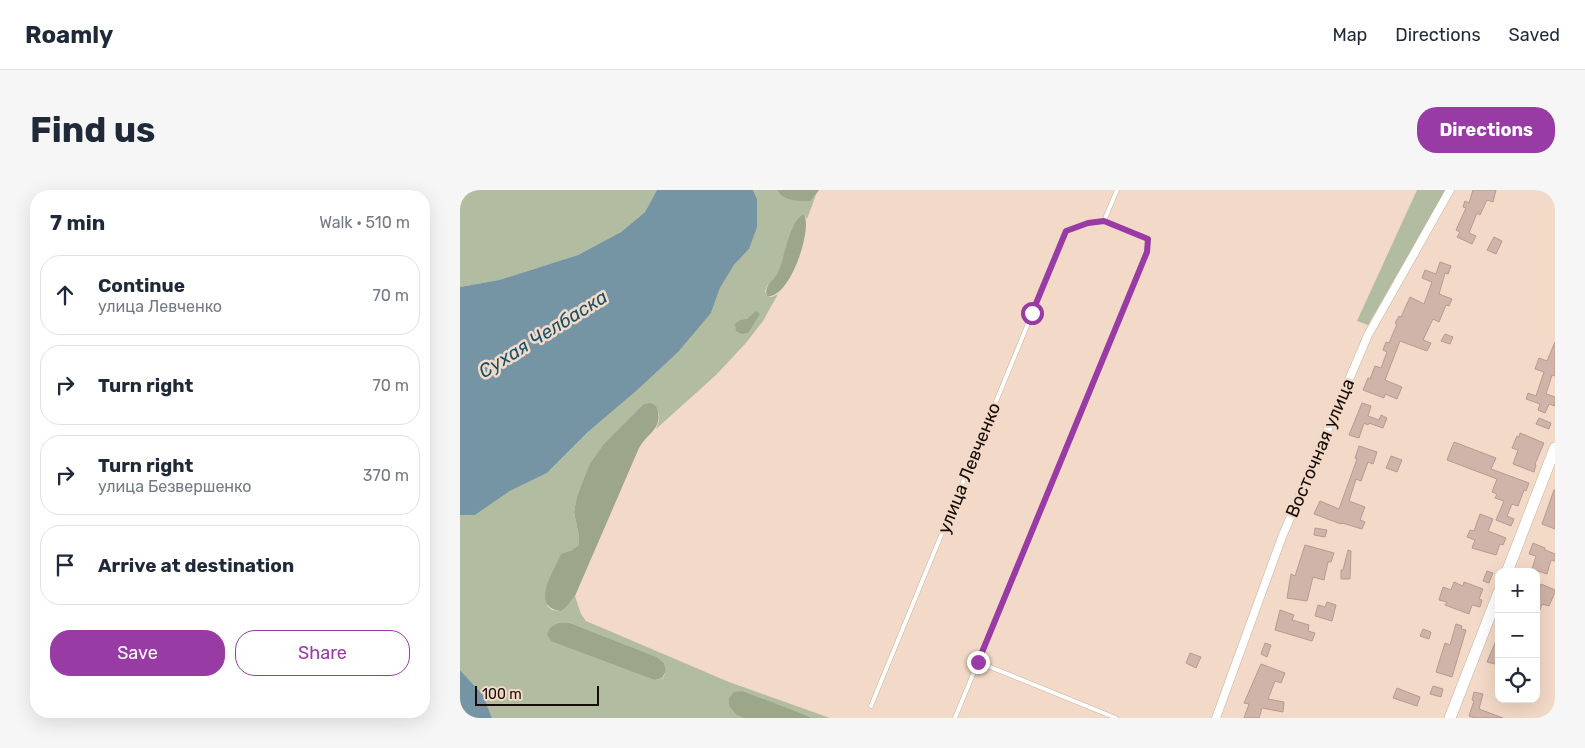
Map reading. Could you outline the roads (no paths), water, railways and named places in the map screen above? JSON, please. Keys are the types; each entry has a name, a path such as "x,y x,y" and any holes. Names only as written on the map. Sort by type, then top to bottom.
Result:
{"street":[{"name":"Восточная улица","path":"1216,718 1282,537 1368,334 1450,190"},
{"path":"1509,568 1555,448"},
{"path":"1450,718 1495,602"}],"lane":[{"path":"955,718 1147,252 1148,239 1104,221 1117,190"},
{"name":"улица Левченко","path":"871,706 1066,231 1088,223 1104,221"},
{"path":"978,662 1116,718"}],"water":[{"name":"Сухая Челбаска","path":"657,190 753,190 757,199 757,227 749,249 734,265 720,288 711,313 678,352 588,432 547,473 510,491 475,515 460,515 460,287 499,280 578,255 621,232 645,212"},
{"path":"460,670 483,695 492,718 460,718"}]}
